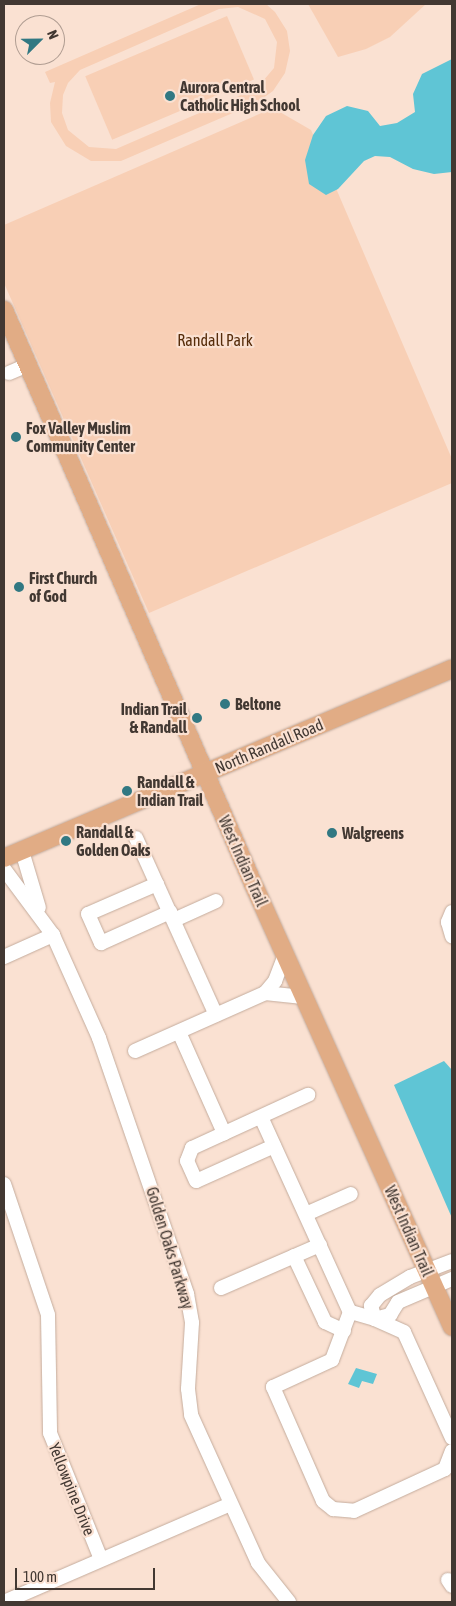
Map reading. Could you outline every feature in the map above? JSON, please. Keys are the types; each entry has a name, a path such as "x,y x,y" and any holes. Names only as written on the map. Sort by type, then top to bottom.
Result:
{"main road":[{"name":"West Indian Trail","path":"4,310 204,774 452,1327"},
{"name":"North Randall Road","path":"4,858 452,669"}],"street":[{"path":"5,375 28,365"},
{"path":"136,838 216,1015"},
{"name":"Golden Oaks Parkway","path":"22,850 43,918"},
{"name":"Golden Oaks Parkway","path":"4,870 43,918 53,935 99,1038 184,1280 192,1323 188,1389 191,1415 230,1504 267,1578 289,1602"},
{"path":"157,884 88,914 101,943 216,901"},
{"path":"452,912 448,922 452,936"},
{"path":"4,957 53,935"},
{"path":"135,1051 265,993 275,981 285,955"},
{"path":"265,993 303,997"},
{"path":"179,1032 224,1133"},
{"path":"274,1146 196,1181 187,1161 192,1148 308,1095"},
{"path":"261,1117 350,1312 344,1331 329,1363 273,1388 323,1501 333,1509 354,1511 445,1469 452,1451"},
{"name":"Yellowpine Drive","path":"4,1184 48,1315 50,1433 56,1454 102,1559"},
{"path":"306,1214 351,1194"},
{"path":"221,1288 320,1245"},
{"path":"294,1256 325,1322 344,1331"},
{"path":"376,1319 371,1306 380,1295 426,1270 452,1261"},
{"path":"376,1319 390,1315 398,1302 452,1279"},
{"path":"350,1312 376,1319 404,1332 409,1339 452,1438"},
{"path":"4,1602 230,1504"}],"green space":[{"path":"201,4 266,4 275,12 287,31 290,51 285,73 273,91 256,103 121,161 91,161 66,146 51,122 50,103 55,82 50,83 45,72 65,65 65,63","holes":["238,7 265,19 277,42 274,68 257,88 116,149 89,147 68,130 62,113 63,95 68,83 80,70 219,9"]},
{"path":"308,4 426,4 390,37 366,49 338,57"},
{"path":"227,16 254,80 112,140 85,76"},
{"name":"Randall Park","path":"273,108 311,130 452,459 452,483 149,613 4,283 4,225"}],"water":[{"path":"452,59 452,172 434,174 413,169 390,157 375,156 364,161 338,189 326,195 309,184 305,160 313,135 326,116 347,106 368,111 380,126 397,123 415,112 413,94 422,74"},
{"path":"444,1061 452,1070 452,1218 394,1085"},
{"path":"356,1368 377,1374 373,1384 362,1381 359,1388 348,1384"}],"place":[{"name":"Aurora Central Catholic High School","path":"170,96"},
{"name":"Fox Valley Muslim Community Center","path":"16,437"},
{"name":"First Church of God","path":"19,587"},
{"name":"Beltone","path":"225,704"},
{"name":"Indian Trail & Randall","path":"197,718"},
{"name":"Randall & Indian Trail","path":"127,791"},
{"name":"Walgreens","path":"332,833"},
{"name":"Randall & Golden Oaks","path":"66,841"}]}
